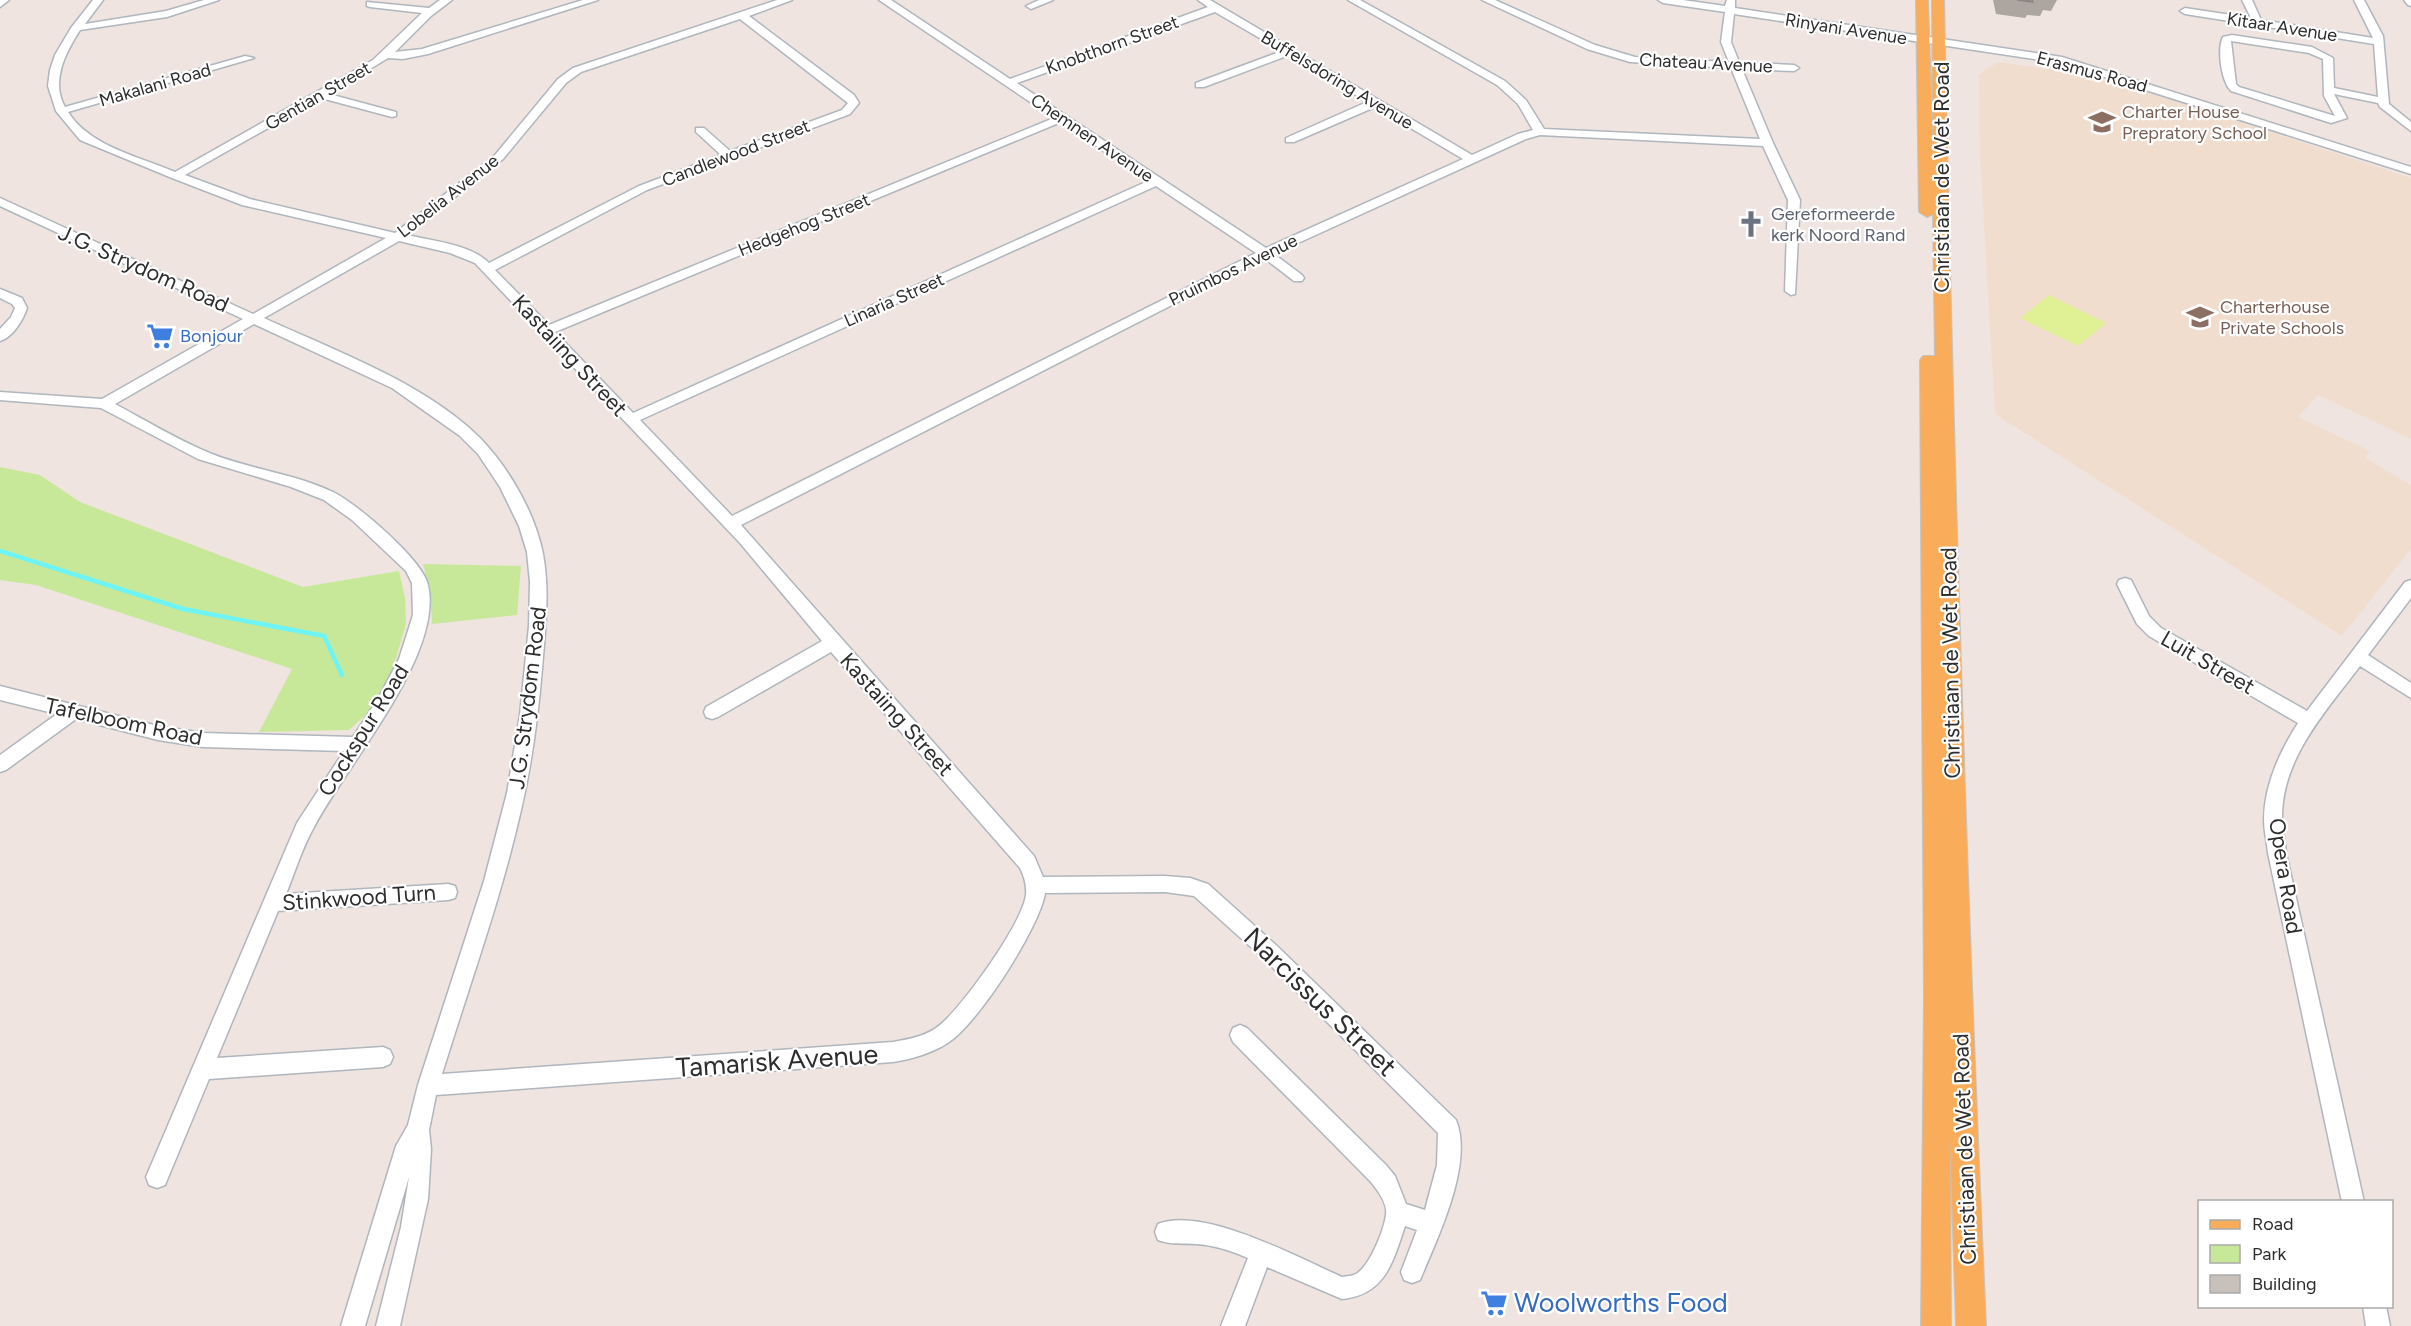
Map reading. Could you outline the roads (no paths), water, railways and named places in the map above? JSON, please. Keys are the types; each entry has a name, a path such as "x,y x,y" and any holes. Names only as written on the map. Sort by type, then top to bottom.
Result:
{"main road":[{"name":"Christiaan de Wet Road","path":"1922,0 1931,42 1941,248 1953,809 1971,1326"},
{"name":"Christiaan de Wet Road","path":"1936,1326 1935,817 1926,105 1931,42 1938,0"}],"street":[{"path":"0,4 4,0"},
{"name":"Kastaiing Street","path":"98,0 61,52 54,75 53,94 61,111 75,130 88,140 246,202 465,253 489,268 730,524 1027,862 1036,885"},
{"path":"76,28 166,14 214,0"},
{"name":"Gentian Street","path":"176,176 321,95 386,55 428,11 447,0"},
{"path":"386,55 403,56 424,52 593,0"},
{"name":"Lobelia Avenue","path":"104,404 397,237 510,146 554,90 569,75 586,67 786,0"},
{"name":"Chemnen Avenue","path":"884,0 1265,253 1298,278"},
{"path":"1031,6 1048,0"},
{"name":"Buffelsdoring Avenue","path":"1203,0 1471,159"},
{"path":"1353,0 1501,83 1522,102 1540,132"},
{"name":"Chateau Avenue","path":"1487,0 1592,47 1619,56 1657,62 1794,68"},
{"name":"Rinyani Avenue","path":"1663,0 1730,5 1931,42"},
{"path":"2247,0 2257,23"},
{"path":"2359,0 2378,36 2383,101 2389,111 2411,128"},
{"path":"370,4 428,11"},
{"path":"1730,5 1726,42 1767,143 1791,188 1794,200 1791,291"},
{"name":"Knobthorn Street","path":"1008,82 1216,8"},
{"name":"Kitaar Avenue","path":"2185,11 2379,42"},
{"name":"Candlewood Street","path":"489,268 623,197 846,112 854,103 850,97 741,15"},
{"path":"2232,38 2240,38 2312,50 2325,55 2328,58 2329,90 2332,102 2342,118 2331,120 2241,92 2231,85 2225,42 2232,38"},
{"name":"Erasmus Road","path":"1931,42 2062,60 2411,171"},
{"path":"1200,85 1289,52"},
{"name":"Makalani Road","path":"61,111 249,58"},
{"path":"2329,90 2383,101"},
{"path":"321,95 392,114"},
{"path":"1290,140 1374,103"},
{"name":"Hedgehog Street","path":"546,331 1062,118"},
{"path":"700,130 729,156"},
{"name":"Pruimbos Avenue","path":"730,524 1265,253 1522,136 1540,132 1767,143"},
{"name":"Linaria Street","path":"631,419 1157,181"},
{"name":"J.G. Strydom Road","path":"0,202 379,376 449,420 487,457 523,519 532,540 537,569 539,615 529,719 512,812 428,1085 418,1130 407,1146 353,1326"},
{"path":"0,293 17,301 21,308 17,318 0,337"},
{"name":"Cockspur Road","path":"0,396 104,404 203,456 296,483 329,496 357,516 412,567 420,583 422,597 417,632 398,679 306,823 157,1177"},
{"name":"Luit Street","path":"2125,584 2143,620 2156,632 2309,721"},
{"name":"Opera Road","path":"2353,1200 2277,853 2273,819 2284,765 2309,721 2411,586"},
{"path":"712,712 833,643"},
{"path":"2358,657 2411,691"},
{"name":"Tafelboom Road","path":"0,693 159,733 203,740 358,744"},
{"path":"0,765 74,712"},
{"name":"Narcissus Street","path":"1036,885 1165,884 1190,886 1201,890 1216,901 1448,1128 1450,1159 1443,1189 1412,1272"},
{"name":"Tamarisk Avenue","path":"428,1085 893,1053 914,1049 947,1032 964,1014 1029,916 1036,885"},
{"name":"Stinkwood Turn","path":"271,903 448,891"},
{"path":"1166,1232 1217,1236 1342,1288 1354,1289 1369,1280 1378,1266 1398,1214 1387,1184 1378,1173 1240,1035"},
{"path":"202,1069 383,1057"},
{"name":"J.G. Strydom Road","path":"388,1326 414,1213 422,1143 418,1130"},
{"path":"1398,1214 1430,1223"},
{"path":"1233,1326 1261,1253"},
{"path":"2374,1308 2378,1326"}],"waterway":[{"path":"0,551 183,609 324,636 342,675"}],"place":[{"name":"Charter House Prepratory School","path":"2102,122"},
{"name":"Gereformeerde kerk Noord Rand","path":"1751,224"},
{"name":"Charterhouse Private Schools","path":"2200,317"},
{"name":"Bonjour","path":"160,336"},
{"name":"Woolworths Food","path":"1494,1303"}]}
